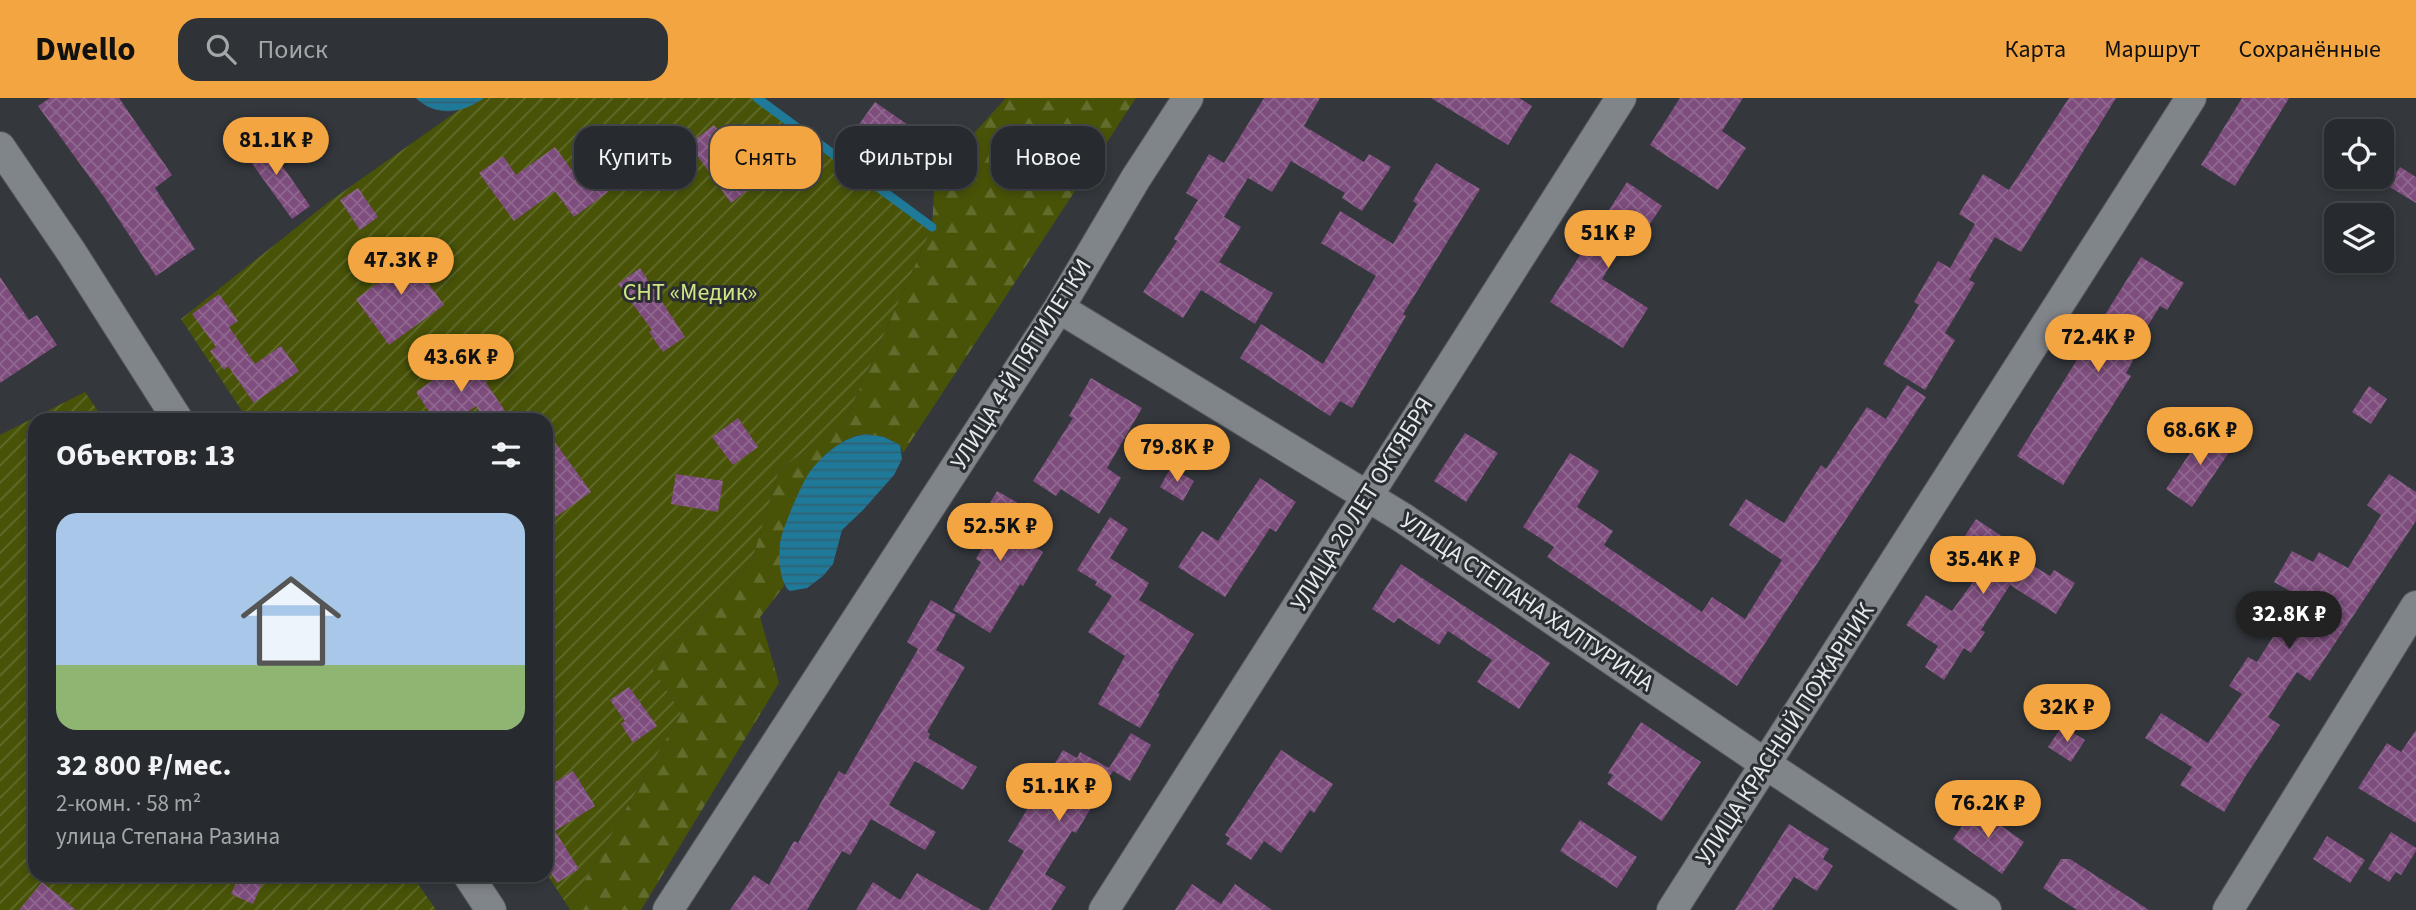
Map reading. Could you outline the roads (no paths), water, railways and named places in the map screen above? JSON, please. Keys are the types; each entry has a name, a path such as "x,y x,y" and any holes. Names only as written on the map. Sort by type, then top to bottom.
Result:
{"street":[{"name":"УЛИЦА 4-Й ПЯТИЛЕТКИ","path":"668,910 1059,309 1136,178 1188,98"},
{"name":"УЛИЦА 20 ЛЕТ ОКТЯБРЯ","path":"1104,910 1621,98"},
{"name":"УЛИЦА КРАСНЫЙ ПОЖАРНИК","path":"1672,910 2191,98"},
{"path":"0,147 72,253 174,413"},
{"name":"УЛИЦА СТЕПАНА ХАЛТУРИНА","path":"1059,309 1367,495 1986,910"},
{"path":"2228,910 2416,606"},
{"path":"473,882 491,910"}],"water":[{"path":"416,98 484,98 458,110 441,111"},
{"path":"867,434 884,437 900,445 902,459 894,475 842,530 833,564 823,576 807,588 790,591 782,576 780,544 801,487 809,473 827,453 850,438"}],"waterway":[{"path":"757,98 932,227"}],"park label":[{"name":"СНТ «Медик»","path":"690,292"}]}
